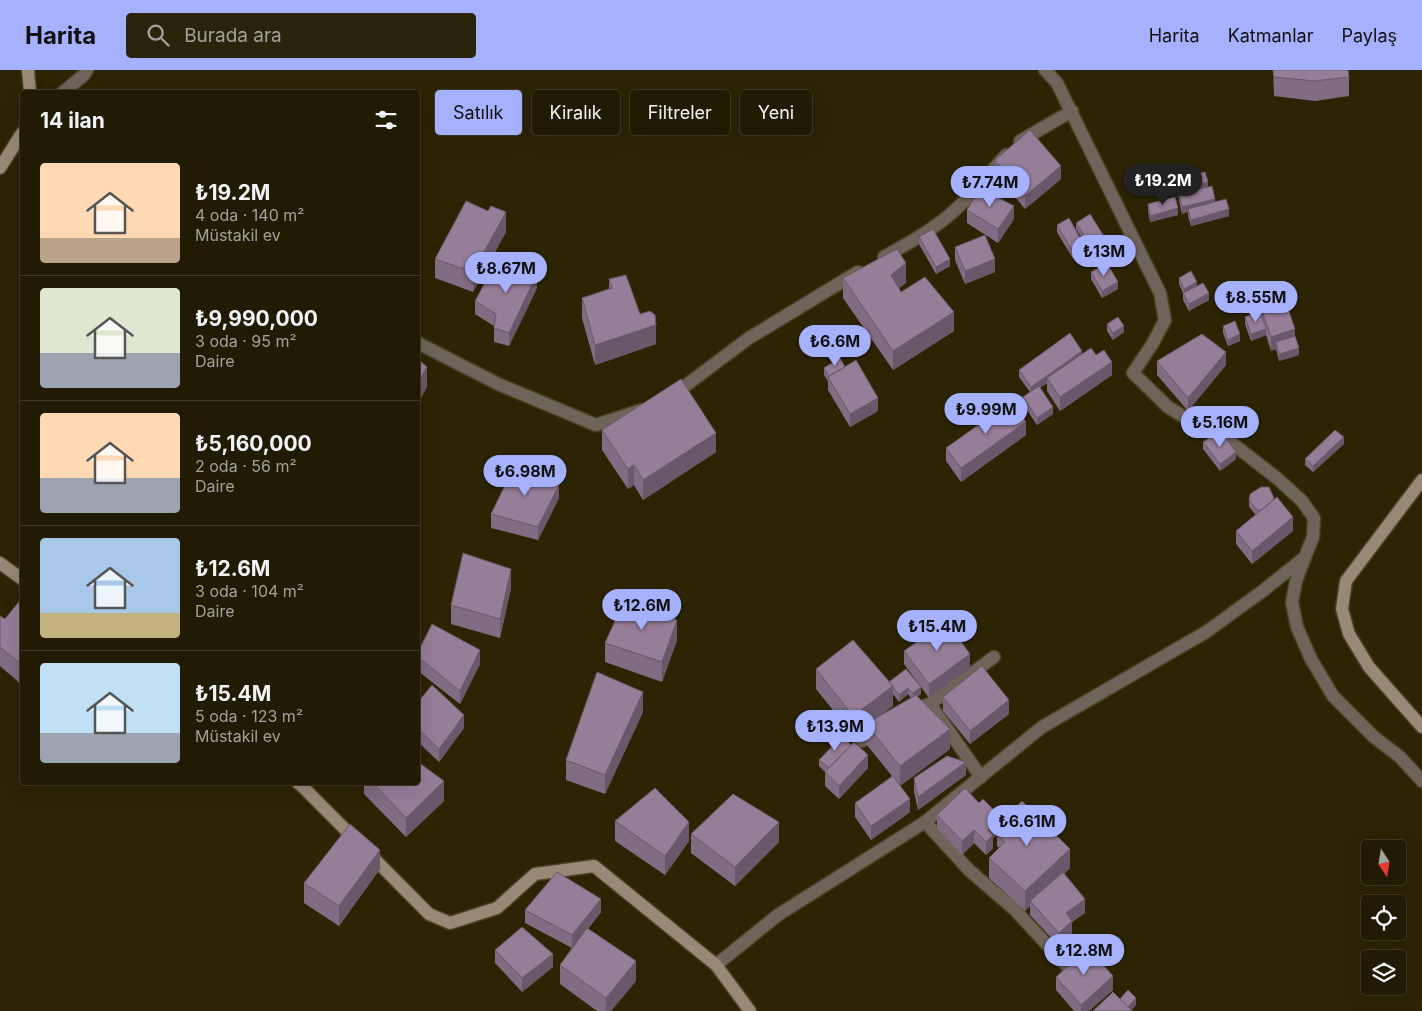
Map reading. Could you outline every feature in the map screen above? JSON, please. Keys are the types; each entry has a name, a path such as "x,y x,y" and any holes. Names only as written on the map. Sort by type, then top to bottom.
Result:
{"street":[{"path":"28,70 30,90"},
{"path":"65,90 84,75 87,70"},
{"path":"1045,70 1057,83 1072,111 1160,293 1164,320 1153,343 1133,373 1168,407 1199,426 1224,437 1278,478 1302,500 1314,518 1313,537 1296,581 1292,602 1297,627 1311,659 1333,696 1422,781"},
{"path":"420,344 498,384 596,425 656,405 749,338 908,244 954,211 975,191 1016,144 1072,111"},
{"path":"0,168 20,136"},
{"path":"1422,480 1346,581 1342,609 1350,634 1369,667 1422,727"},
{"path":"716,965 778,914 926,822 1042,727 1206,632 1264,590 1304,557"},
{"path":"0,563 20,578"},
{"path":"862,741 912,709 930,704 994,657"},
{"path":"930,704 981,777"},
{"path":"300,785 429,914 450,924 497,908 535,874 594,866 716,965 750,1011"},
{"path":"926,822 969,870 1014,909 1067,966"}],"building":[{"path":"1273,70 1348,70 1349,77 1315,81 1274,77"},
{"path":"1030,130 1061,166 1025,196 995,160"},
{"path":"1205,172 1208,182 1177,190 1175,180"},
{"path":"1212,186 1215,199 1182,207 1179,194"},
{"path":"980,188 1014,206 998,229 967,210"},
{"path":"1175,197 1178,208 1150,216 1148,204"},
{"path":"1226,199 1229,209 1191,220 1188,209"},
{"path":"466,201 488,211 491,206 506,212 473,272 435,259"},
{"path":"1090,214 1112,249 1099,258 1076,223"},
{"path":"1069,218 1084,245 1073,252 1057,225"},
{"path":"933,229 950,259 936,267 919,237"},
{"path":"985,235 995,259 965,271 955,247"},
{"path":"897,249 906,263 891,275 901,292 925,277 954,312 893,351 843,278"},
{"path":"517,263 537,274 509,333 494,328 496,314 475,301 495,264 513,270"},
{"path":"1107,263 1118,282 1102,291 1091,272"},
{"path":"1191,271 1197,282 1184,289 1179,278"},
{"path":"626,275 640,314 650,311 655,315 656,325 595,345 582,298 612,288 609,279"},
{"path":"1203,283 1209,293 1189,304 1183,293"},
{"path":"1284,297 1295,329 1271,337 1260,305"},
{"path":"1260,311 1266,329 1251,334 1245,317"},
{"path":"1118,317 1124,326 1113,333 1107,324"},
{"path":"1235,321 1240,334 1228,340 1223,326"},
{"path":"1070,333 1082,351 1031,387 1019,370"},
{"path":"1202,334 1226,352 1188,398 1157,361"},
{"path":"1295,336 1299,348 1279,354 1276,342"},
{"path":"1091,348 1096,355 1104,350 1112,362 1060,397 1047,378"},
{"path":"840,358 845,367 829,376 824,368"},
{"path":"856,360 878,398 850,414 828,377"},
{"path":"420,361 427,367 420,380"},
{"path":"681,379 716,433 643,480 634,465 628,469 602,430"},
{"path":"1039,386 1053,407 1037,418 1023,397"},
{"path":"1012,401 1026,422 961,468 946,448"},
{"path":"1335,430 1344,437 1313,466 1305,459"},
{"path":"1215,434 1220,441 1225,437 1236,452 1220,464 1203,442"},
{"path":"516,463 559,485 538,527 491,514"},
{"path":"1261,487 1269,487 1274,498 1266,507 1258,511 1249,500 1250,494"},
{"path":"1277,497 1293,517 1252,551 1236,531"},
{"path":"463,553 511,569 500,619 451,605"},
{"path":"625,599 677,620 662,662 605,643"},
{"path":"20,600 20,663 0,647 0,616 5,619"},
{"path":"946,621 970,654 929,684 904,651"},
{"path":"432,624 480,650 460,691 420,659 420,648"},
{"path":"853,640 893,686 853,716 816,669"},
{"path":"982,666 1009,700 970,731 943,697"},
{"path":"906,669 921,687 913,693 908,688 899,695 889,682"},
{"path":"597,672 643,692 605,775 566,760"},
{"path":"432,685 464,715 439,749 420,731 420,700"},
{"path":"916,695 950,729 900,766 866,724"},
{"path":"842,736 851,745 829,768 819,760"},
{"path":"854,742 868,755 839,786 825,772"},
{"path":"947,756 966,762 918,797 914,778"},
{"path":"420,763 444,781 406,818 375,785 420,785"},
{"path":"893,776 910,799 871,826 855,803"},
{"path":"655,788 689,822 665,856 615,821"},
{"path":"965,788 979,803 983,799 1001,817 988,830 993,835 986,842 974,830 962,841 937,815"},
{"path":"733,794 779,822 735,867 691,834"},
{"path":"1022,801 1070,849 1025,891 989,858 1005,842 999,836 1003,832 997,826"},
{"path":"350,824 380,850 339,906 304,883"},
{"path":"557,872 601,899 572,935 525,910"},
{"path":"1063,872 1085,899 1066,913 1072,921 1059,933 1030,901"},
{"path":"522,927 553,954 522,978 495,950"},
{"path":"587,928 636,961 606,998 560,965"},
{"path":"1088,948 1113,976 1081,1005 1056,977"},
{"path":"1128,990 1136,998 1128,1007 1120,999"},
{"path":"1113,992 1132,1011 1093,1011"}]}
